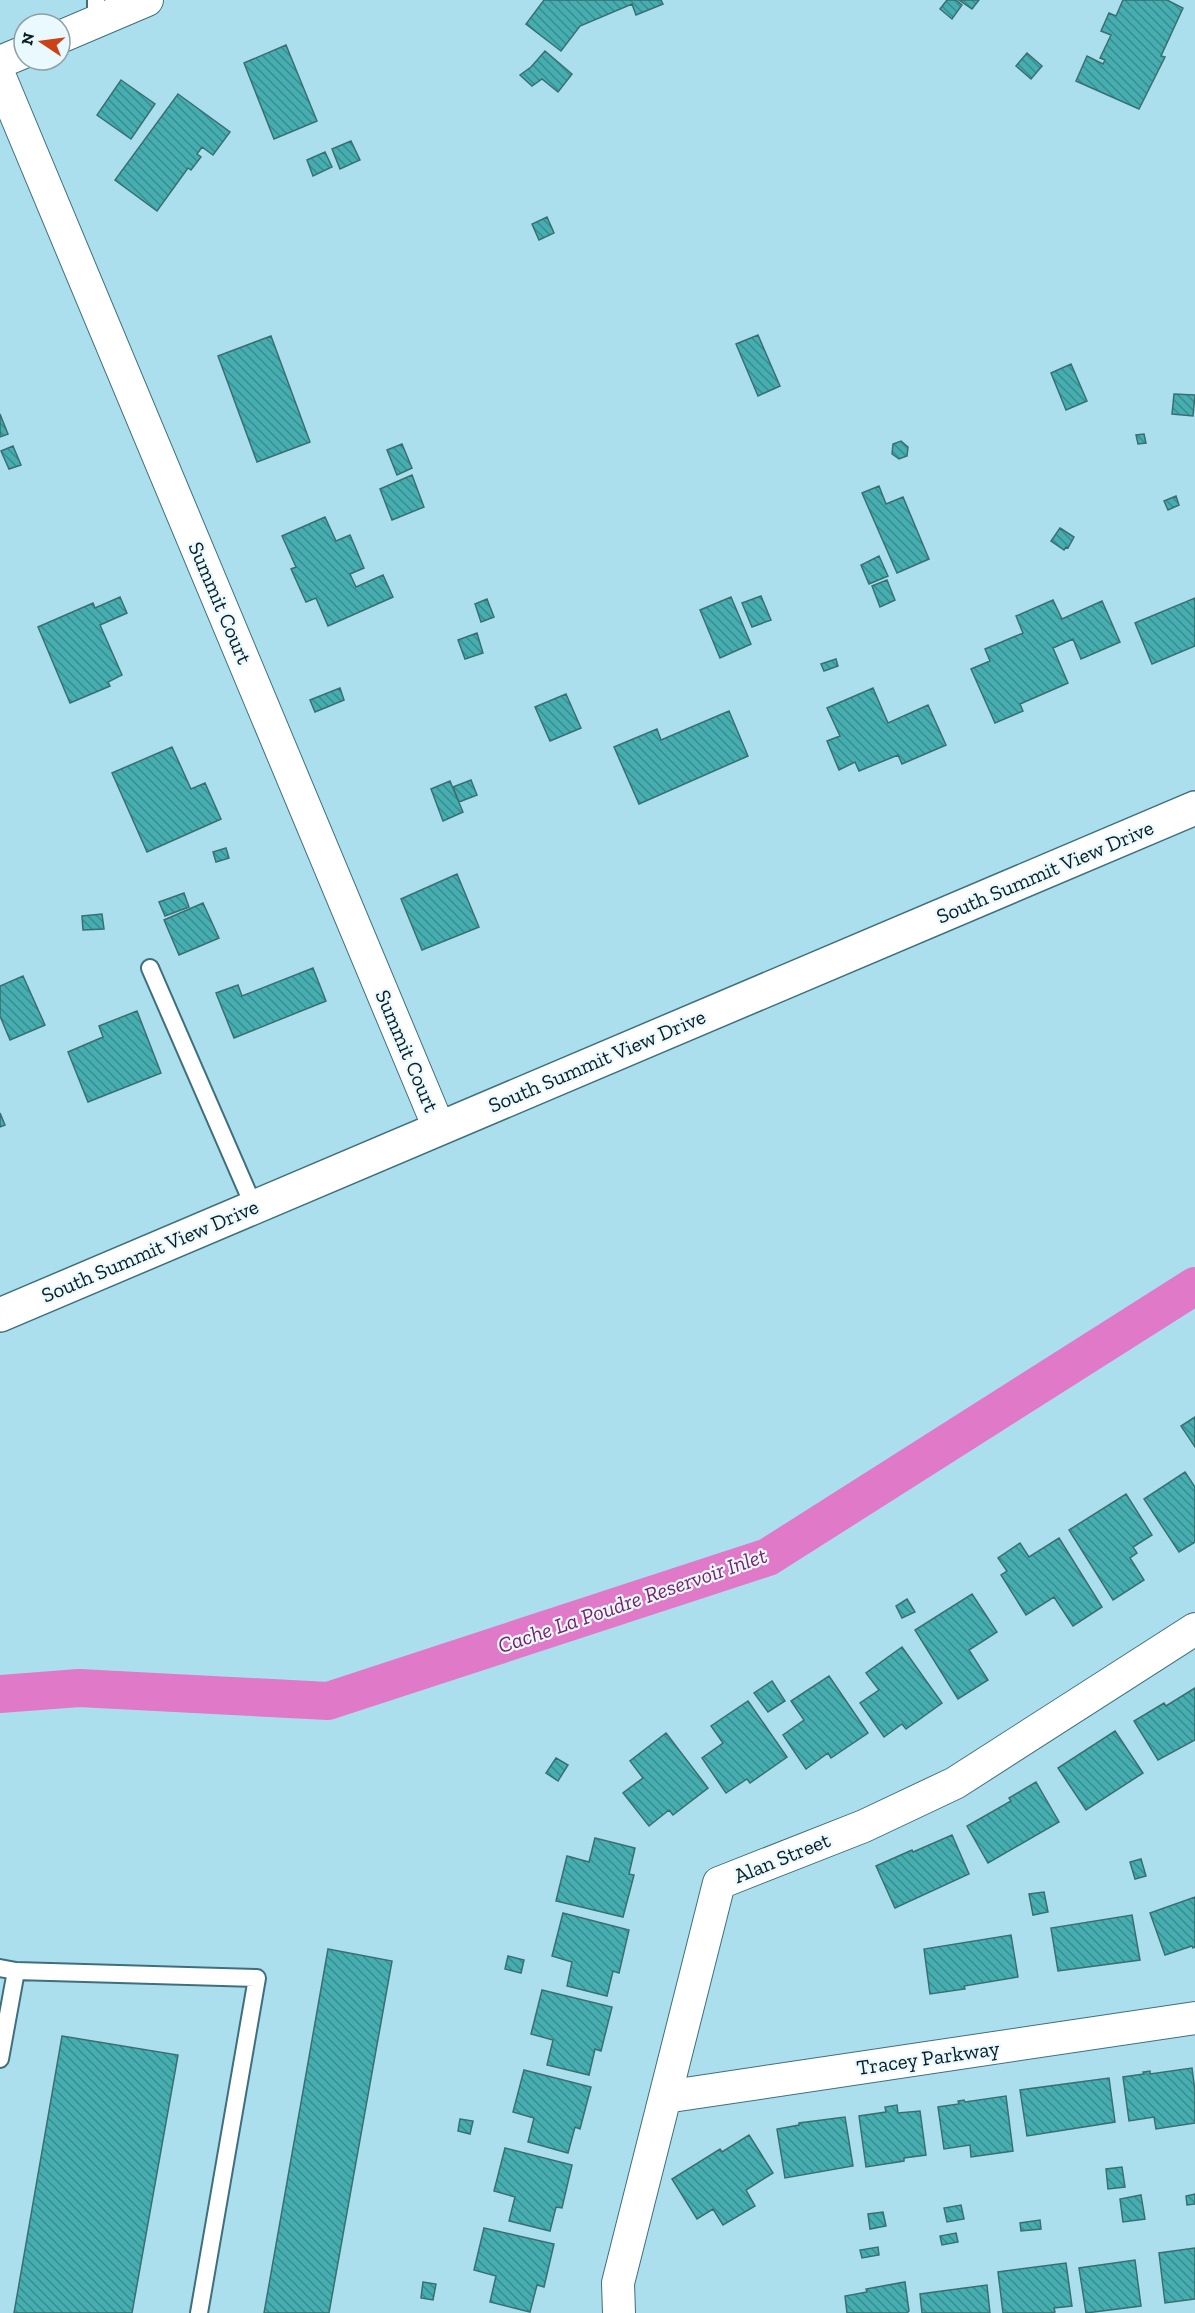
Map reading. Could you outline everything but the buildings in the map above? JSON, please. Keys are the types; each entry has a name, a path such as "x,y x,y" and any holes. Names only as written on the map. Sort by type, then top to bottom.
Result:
{"street":[{"path":"72,28 96,11 147,0"},
{"name":"Summit Court","path":"0,77 439,1128"},
{"name":"South Summit View Drive","path":"0,1315 1195,808"},
{"name":"Alan Street","path":"619,2313 618,2283 719,1883 864,1826 955,1783 1195,1629"},
{"name":"Tracey Parkway","path":"665,2097 1194,2019"}],"lane":[{"path":"150,968 254,1207"},
{"path":"0,2059 8,1970 257,1978 199,2313"}],"waterway":[{"name":"Cache La Poudre Reservoir Inlet","path":"0,1694 79,1688 328,1701 768,1557 1195,1286"}]}
